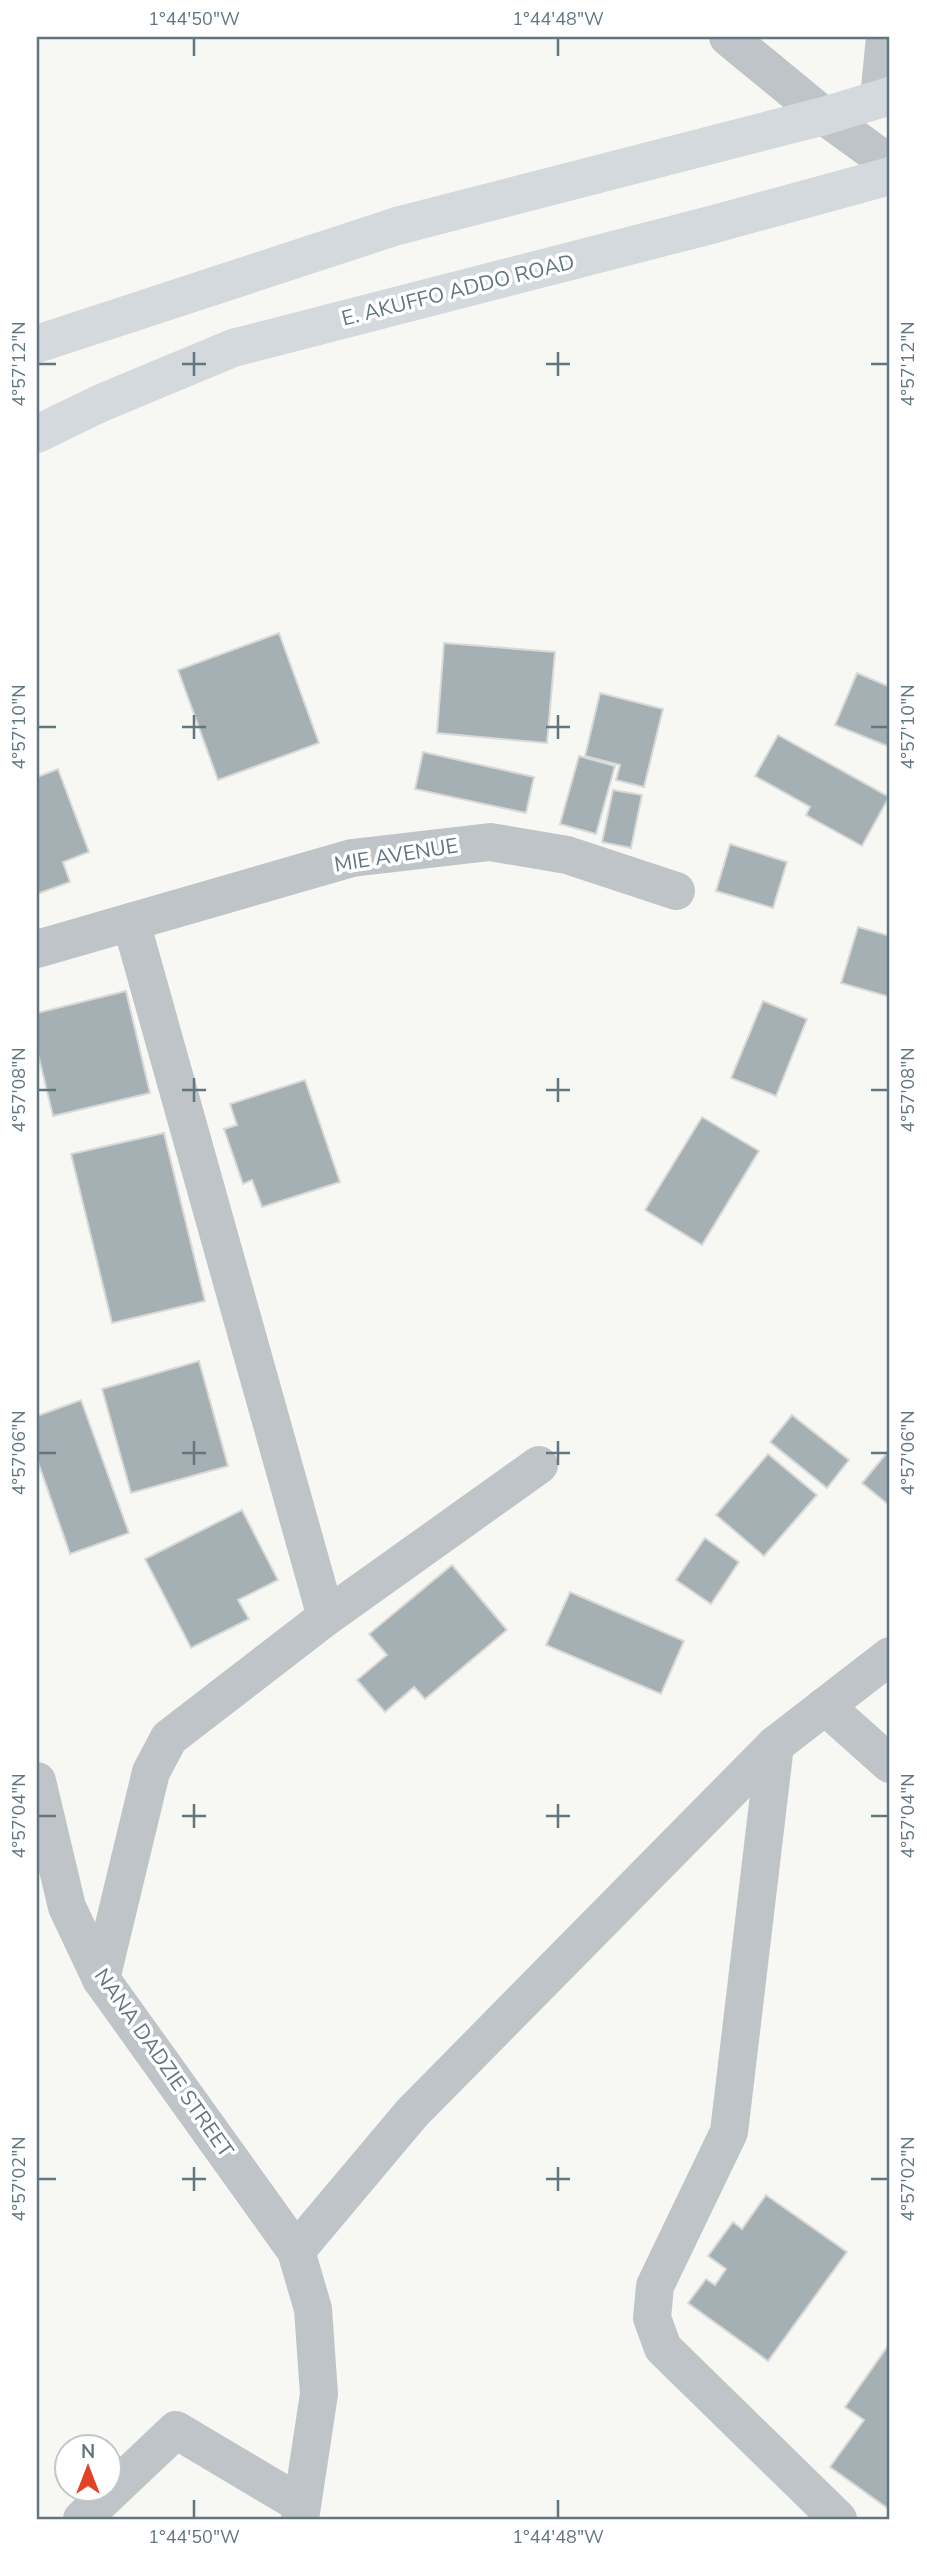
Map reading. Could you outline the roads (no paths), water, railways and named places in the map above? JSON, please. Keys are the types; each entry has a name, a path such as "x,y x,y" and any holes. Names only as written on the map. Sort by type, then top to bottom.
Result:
{"main road":[{"path":"37,344 397,226 824,116 885,97"},
{"name":"E. AKUFFO ADDO ROAD","path":"37,434 101,403 233,348 890,176"}],"street":[{"path":"885,37 885,97"},
{"path":"731,38 824,116 890,164"},
{"name":"MIE AVENUE","path":"37,949 352,858 490,842 567,855 676,891"},
{"path":"131,922 326,1617"},
{"path":"101,1979 151,1772 169,1738 326,1617 539,1465"},
{"path":"296,2251 412,2113 775,1745 890,1656"},
{"path":"824,1706 890,1764"},
{"path":"775,1745 730,2132 655,2286 652,2318 663,2348 838,2519"},
{"name":"NANA DADZIE STREET","path":"37,1781 67,1907 101,1979 296,2251 313,2309 319,2393 301,2512"},
{"path":"82,2519 176,2430 301,2512"}]}
